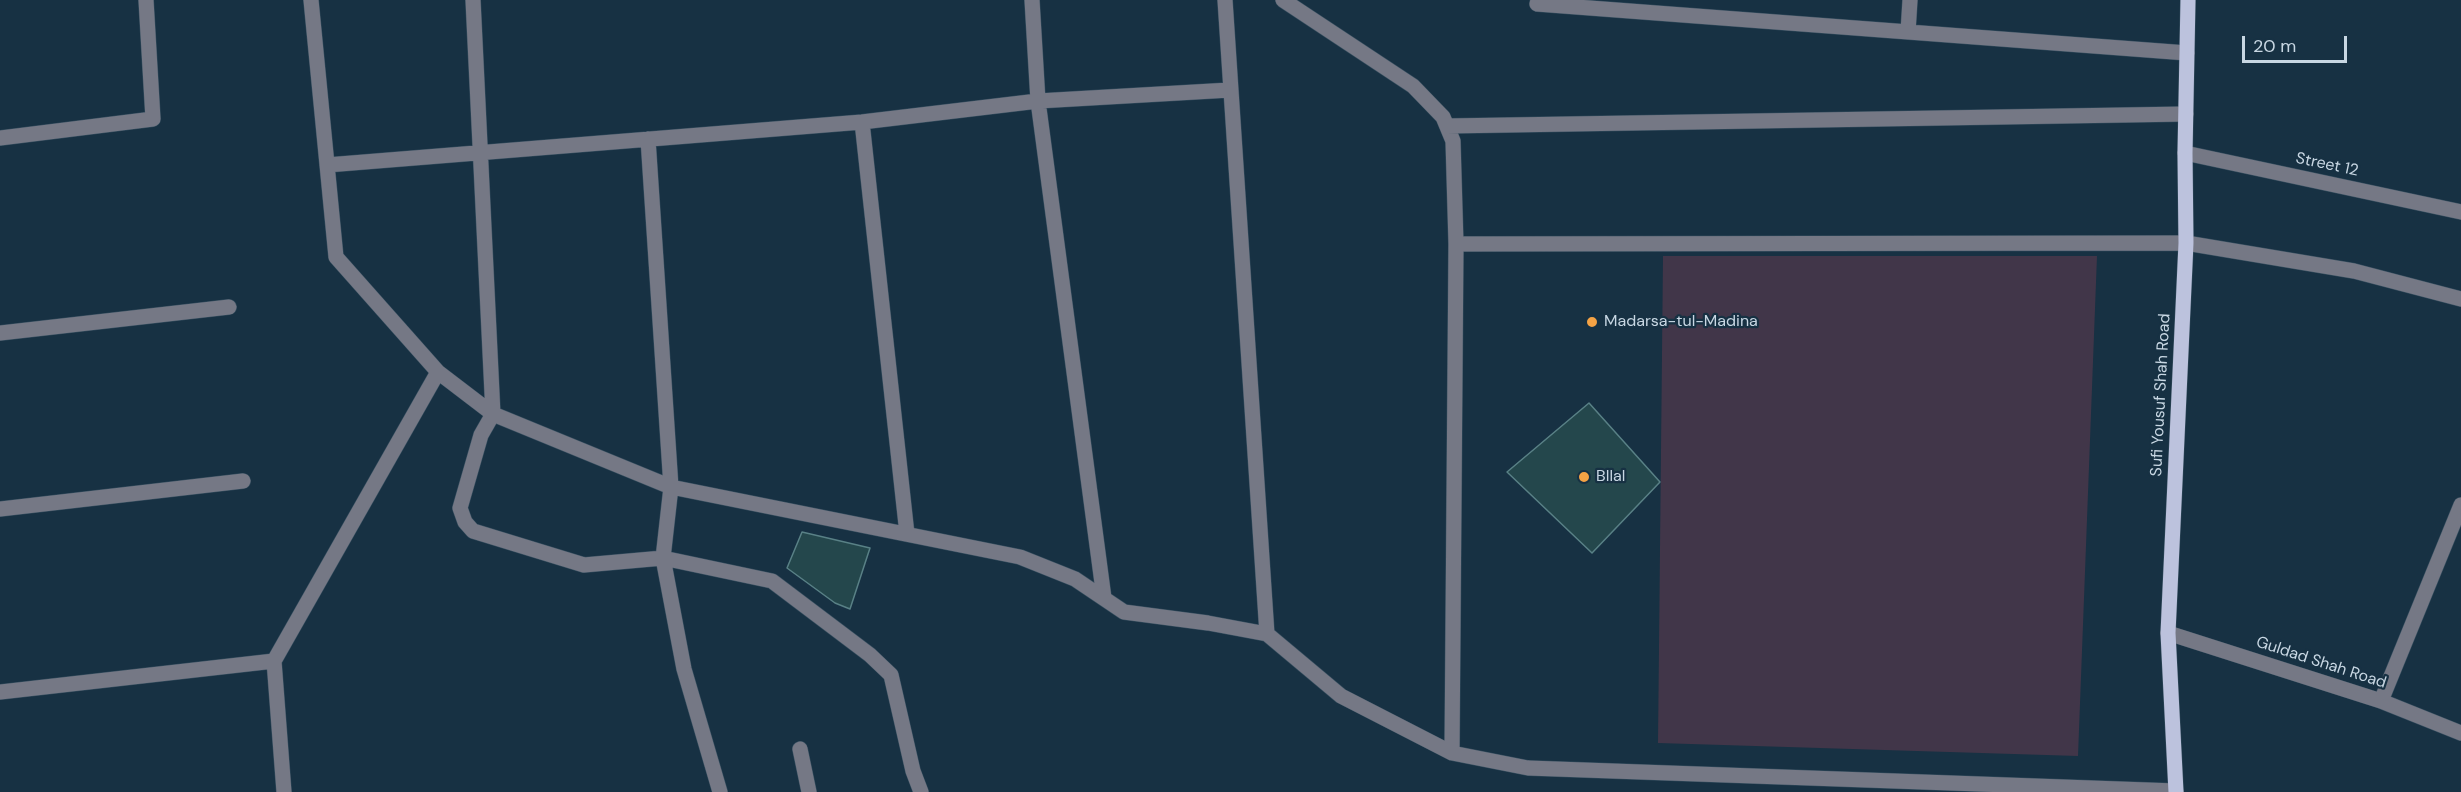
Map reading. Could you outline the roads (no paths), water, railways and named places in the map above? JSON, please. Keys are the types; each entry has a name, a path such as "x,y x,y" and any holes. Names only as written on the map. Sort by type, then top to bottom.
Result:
{"main road":[{"name":"Sufi Yousuf Shah Road","path":"2176,792 2168,633 2186,243 2188,0"}],"street":[{"path":"0,138 153,119 146,0"},
{"path":"311,0 336,257 438,372 493,414 671,487 1020,557 1075,579 1124,612 1208,623 1267,634 1341,696 1452,753 1528,768 1929,787 2176,792"},
{"path":"473,0 493,414 481,435 460,508 465,522 473,531 584,565 663,558 772,581 870,655 891,675 913,771 921,792"},
{"path":"1032,0 1038,101 1104,598"},
{"path":"1225,0 1267,634"},
{"path":"1283,0 1413,86 1443,117 1453,141 1455,244 1452,753"},
{"path":"1538,0 1537,4 2187,53"},
{"path":"1908,32 1910,0"},
{"path":"327,165 862,122 1038,101 1230,90"},
{"path":"1447,126 2186,114"},
{"path":"862,122 907,534"},
{"path":"648,139 671,487 663,558 684,669 720,792"},
{"name":"Street 12","path":"2185,153 2461,212"},
{"path":"1455,244 2186,243 2354,271 2461,299"},
{"path":"0,333 229,307"},
{"path":"284,792 274,661 438,372"},
{"path":"0,509 243,481"},
{"path":"2380,701 2461,505"},
{"name":"Guldad Shah Road","path":"2168,633 2380,701 2461,733"},
{"path":"0,692 274,661"},
{"path":"800,748 809,792"}],"place":[{"name":"Madarsa-tul-Madina","path":"1592,322"},
{"name":"BIlal","path":"1584,477"}]}
